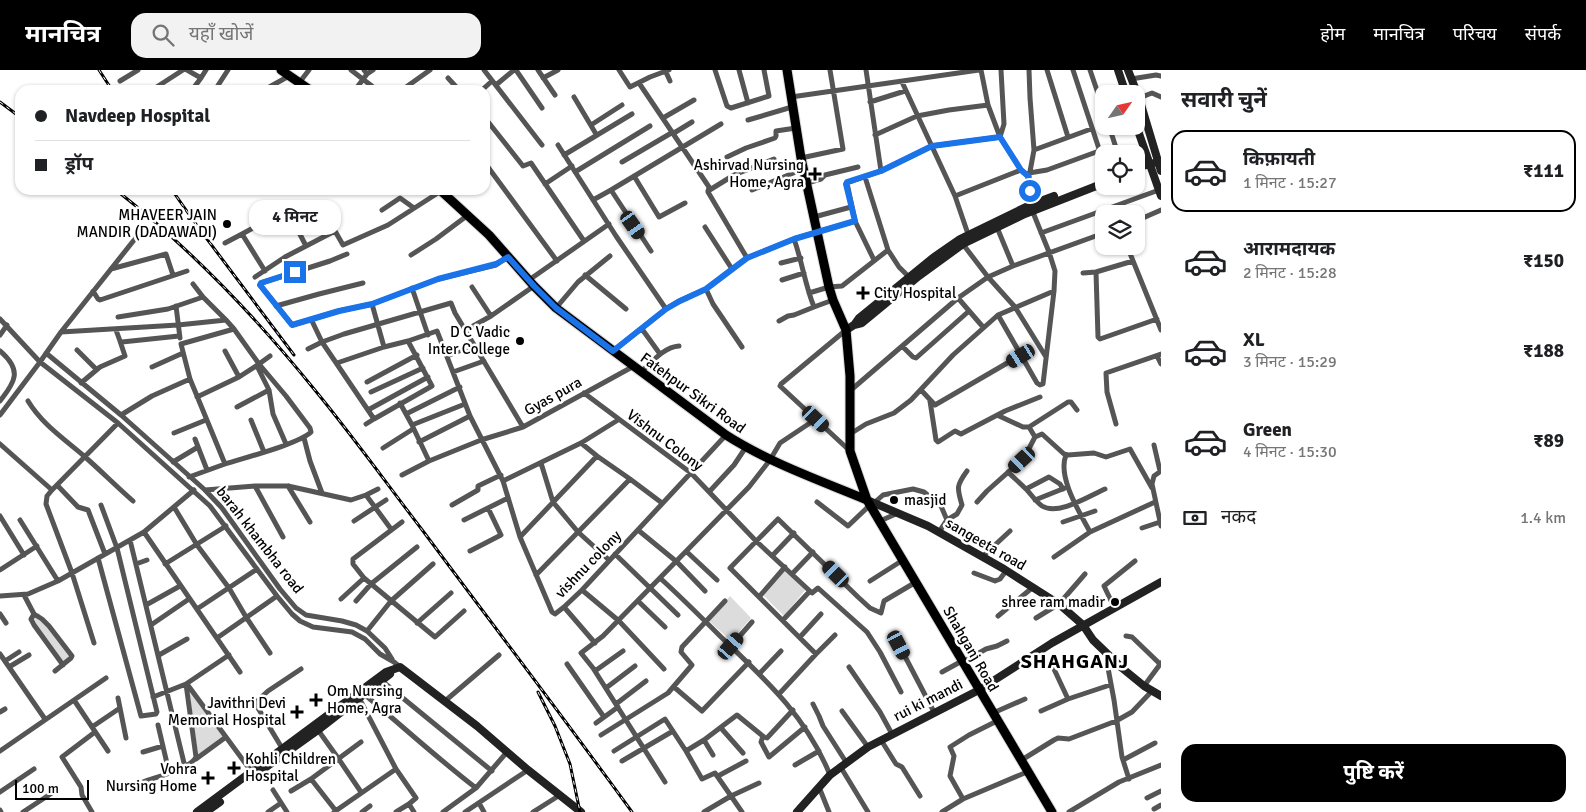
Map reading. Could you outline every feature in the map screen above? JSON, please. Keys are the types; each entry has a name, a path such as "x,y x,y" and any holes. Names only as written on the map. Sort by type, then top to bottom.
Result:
{"main road":[{"path":"281,70 302,85"},
{"name":"Shahganj Road","path":"787,70 803,169 829,286 833,300 850,327 850,451 870,502 880,521 1050,812"},
{"name":"Fatehpur Sikri Road","path":"446,195 489,235 531,283 556,308 726,435 770,460 870,502"}],"street":[{"path":"120,81 138,70"},
{"path":"160,85 185,70 201,78"},
{"path":"196,85 206,70"},
{"path":"218,85 228,70"},
{"path":"299,83 309,70"},
{"path":"351,70 365,74 373,85"},
{"path":"358,85 365,74 373,70"},
{"path":"484,70 542,145"},
{"path":"490,85 515,70 542,108"},
{"path":"538,70 555,95"},
{"path":"543,78 558,70"},
{"path":"619,70 630,87 666,70 670,81"},
{"path":"714,70 728,108 769,96 764,70"},
{"path":"739,70 748,103"},
{"path":"801,158 843,149 830,70"},
{"path":"866,70 867,87 881,171"},
{"path":"939,70 941,76"},
{"path":"790,97 980,70 988,106 1000,137 1021,170 1029,175 1095,152"},
{"path":"1000,137 1004,124 1001,70"},
{"path":"998,314 1037,383 1040,385 1044,383 1055,271 1031,208 1029,175 1034,150 1029,70"},
{"path":"1047,70 1068,137"},
{"path":"1073,70 1097,145"},
{"path":"1090,70 1095,85"},
{"path":"1118,70 1123,85"},
{"path":"1128,70 1134,85"},
{"path":"408,85 426,71"},
{"path":"273,85 290,76"},
{"path":"1131,79 1161,76"},
{"path":"448,78 454,85"},
{"path":"902,82 955,196 968,234"},
{"path":"639,83 709,187 708,191 747,258"},
{"path":"870,102 905,90"},
{"path":"1145,96 1152,94 1161,97"},
{"path":"574,97 596,134"},
{"path":"663,118 694,100"},
{"path":"591,125 622,105"},
{"path":"875,136 917,116 948,110 988,106"},
{"path":"748,120 792,107"},
{"path":"564,154 632,114"},
{"path":"1145,117 1161,170"},
{"path":"622,162 692,122"},
{"path":"490,124 522,166 531,163 584,241"},
{"path":"594,200 721,124"},
{"path":"575,172 650,126"},
{"path":"727,157 775,138 776,132 796,128"},
{"path":"1034,150 1091,129"},
{"path":"874,260 855,221 846,183 881,171 932,146 1000,137"},
{"path":"558,145 666,309"},
{"path":"708,191 734,175 774,159"},
{"path":"1145,165 1159,161"},
{"path":"545,184 572,166"},
{"path":"807,184 821,179 825,175 858,167"},
{"path":"752,190 803,169"},
{"path":"1042,233 1160,193 1145,169"},
{"path":"490,170 557,261"},
{"path":"955,196 1021,170"},
{"path":"634,176 660,217 686,202"},
{"path":"865,177 888,250 909,277"},
{"path":"850,451 780,385 909,277 961,242 1031,208 1095,182"},
{"path":"1031,208 1095,186"},
{"path":"611,190 651,251"},
{"path":"225,243 255,227 320,206 343,245 388,225 433,195"},
{"path":"382,210 400,198 414,208"},
{"path":"814,217 851,207"},
{"path":"1145,217 1161,210"},
{"path":"290,215 306,246"},
{"path":"411,255 436,240 469,215"},
{"path":"613,351 666,309 706,289 747,258 794,239 855,221"},
{"path":"466,330 491,316 557,261 609,224"},
{"path":"850,327 862,323 961,242 968,234 996,224"},
{"path":"996,224 1013,266"},
{"path":"705,227 732,269"},
{"path":"0,415 61,332 142,230"},
{"path":"255,277 335,231"},
{"path":"242,234 265,271"},
{"path":"850,391 958,298 988,277 1049,252 1095,236"},
{"path":"794,239 801,258 808,293 814,307"},
{"path":"961,242 1015,308 1047,357"},
{"path":"808,293 829,286 842,286 888,250"},
{"path":"111,269 166,254 173,275"},
{"path":"347,254 261,283 260,285 292,325 339,311 372,304 438,279 496,264 508,257"},
{"path":"1131,255 1161,330"},
{"path":"556,308 585,276 610,256"},
{"path":"781,263 801,258"},
{"path":"1083,273 1096,272 1133,261"},
{"path":"93,291 100,300 187,270"},
{"path":"1096,272 1098,338 1100,339 1156,319"},
{"path":"782,280 804,273"},
{"path":"585,276 626,309"},
{"path":"190,477 304,438 310,434 310,429 286,396 258,365 234,329 192,284"},
{"path":"276,306 363,284"},
{"path":"472,287 491,316"},
{"path":"337,363 428,334 412,288"},
{"path":"706,289 713,304 742,347"},
{"path":"850,434 866,424 898,410 911,400 953,355 998,314 1054,292"},
{"path":"118,317 176,306 204,297"},
{"path":"958,298 983,327"},
{"path":"779,321 833,300"},
{"path":"372,304 384,347"},
{"path":"308,349 322,342 421,311 451,304 523,427"},
{"path":"176,306 181,344 190,379 225,464"},
{"path":"902,346 913,358 916,358 969,311"},
{"name":"barah khambha road","path":"0,319 40,362 118,423 210,506 277,596 300,621 313,627 352,632 365,639 380,654 445,701 581,812"},
{"path":"311,319 322,342 374,418"},
{"path":"61,332 116,330 226,320"},
{"path":"0,335 6,325"},
{"path":"181,344 234,329"},
{"path":"642,329 660,354 679,346"},
{"path":"81,383 96,369 124,356 116,330"},
{"name":"vishnu colony","path":"428,334 437,331 470,416 502,478 520,537 552,612 557,613 564,608 582,590 726,435"},
{"path":"120,342 180,336"},
{"path":"366,424 432,387 424,368 408,341"},
{"path":"447,356 474,344"},
{"path":"77,350 96,369"},
{"path":"0,351 10,361 14,375 11,387 0,401"},
{"path":"152,367 183,352"},
{"path":"225,352 239,377"},
{"name":"barah khambha road","path":"46,353 205,490 222,508 280,589 296,608 306,615 342,621 367,631 385,648 395,666"},
{"name":"Gyas pura","path":"402,475 429,461 481,440 523,427 584,393 637,369 660,354"},
{"path":"367,382 417,355"},
{"path":"1116,424 1107,392 1106,373 1159,355 1161,364"},
{"path":"197,397 239,377 270,356"},
{"path":"921,390 935,405 1021,356"},
{"path":"454,372 484,361"},
{"path":"258,365 269,390 273,414 286,444"},
{"path":"371,392 424,368"},
{"path":"368,410 428,377"},
{"path":"121,416 152,396 190,379"},
{"path":"406,414 460,387"},
{"path":"237,407 269,390"},
{"name":"Vishnu Colony","path":"584,393 691,473 772,556 810,591"},
{"path":"930,401 936,440 938,442 955,431 961,434 1028,400 1040,397"},
{"path":"28,401 42,422 85,457 133,501"},
{"path":"997,415 1023,427 1029,427 1068,402 1071,402 1077,410"},
{"path":"400,404 429,461"},
{"path":"383,448 413,427 465,404"},
{"path":"419,442 470,416"},
{"path":"665,782 595,671 581,653 638,601 728,510 770,460 780,443 816,419"},
{"path":"174,433 206,420"},
{"path":"251,420 264,452"},
{"path":"452,504 478,490 478,486 541,463 581,443 618,420"},
{"path":"94,643 74,573 46,504 47,496 52,490 118,423"},
{"path":"1029,427 1035,437"},
{"path":"977,502 1024,458 1035,437 1042,434 1066,455 1094,454 1106,457 1130,449 1152,488 1161,524 1142,528"},
{"path":"304,438 322,493"},
{"path":"195,439 207,470"},
{"path":"581,443 662,503"},
{"path":"0,444 52,490"},
{"path":"1152,488 1153,479 1161,471 1154,445"},
{"path":"173,462 198,447"},
{"path":"709,492 734,465 746,448"},
{"path":"1065,487 1063,461 1066,455"},
{"path":"520,537 597,456"},
{"path":"541,463 552,502 578,532 609,560"},
{"path":"939,532 947,520 957,514 962,505 958,495 958,484 967,470"},
{"path":"1008,472 1042,506 1052,509 1075,503 1105,489"},
{"path":"1026,489 1048,478 1055,480 1065,487 1090,532"},
{"path":"536,575 630,479"},
{"path":"56,486 78,506 88,510 106,554"},
{"path":"205,490 255,486 288,486 351,500 378,489"},
{"path":"255,486 282,537"},
{"path":"288,486 310,522"},
{"path":"1035,500 1065,487"},
{"path":"817,502 848,526 870,502 883,496 914,488 924,492 941,506 947,520"},
{"path":"0,596 26,594 74,573 144,532 194,490"},
{"path":"366,495 391,529"},
{"path":"464,520 508,498"},
{"path":"354,521 386,500"},
{"name":"sangeeta road","path":"870,502 939,532 1059,604 1083,625 1104,652 1144,686 1161,696"},
{"path":"1054,557 1090,532 1156,502"},
{"path":"98,558 141,717 157,713 117,548 101,504"},
{"path":"174,507 197,545 229,588 270,653"},
{"path":"470,551 501,536 488,508"},
{"path":"1063,522 1094,510"},
{"path":"880,521 898,513"},
{"path":"0,516 24,554"},
{"path":"816,654 730,568 779,518 870,608 881,613 884,601 916,582"},
{"path":"20,520 58,581"},
{"path":"402,522 353,559 353,564 364,578 435,637 464,611"},
{"path":"165,564 226,526"},
{"path":"638,530 677,562 706,592"},
{"path":"982,557 1010,531"},
{"path":"144,532 240,672"},
{"path":"772,556 794,533"},
{"path":"130,540 185,767"},
{"path":"0,570 37,546"},
{"path":"356,601 371,584 416,546"},
{"path":"687,552 717,580"},
{"path":"792,574 813,552"},
{"path":"615,554 678,615"},
{"path":"870,580 903,559"},
{"path":"136,564 147,560"},
{"path":"1114,608 1104,586 1135,561"},
{"path":"367,631 391,601 433,564"},
{"path":"759,597 785,567"},
{"path":"197,609 257,569"},
{"path":"974,573 995,581 999,580 1006,571"},
{"path":"1036,618 1059,604 1085,574"},
{"path":"342,599 364,578"},
{"path":"660,578 749,662 793,710 820,751 830,775"},
{"name":"rui ki mandi","path":"797,812 830,775 868,747 979,690 1039,651 1161,582"},
{"path":"146,606 180,586"},
{"path":"783,620 810,591 813,592 818,588 865,630 880,652 901,692"},
{"path":"998,616 1032,588"},
{"path":"582,590 618,620 664,669"},
{"path":"417,623 451,593"},
{"path":"26,594 34,614 49,626 71,655 71,658 55,671"},
{"path":"217,638 277,596"},
{"path":"150,625 189,598"},
{"path":"638,601 665,627"},
{"path":"602,735 674,687 692,665 681,652 682,647 725,601"},
{"path":"564,608 594,643"},
{"path":"0,614 6,623"},
{"path":"34,614 31,619 34,625 63,665"},
{"path":"800,637 821,614"},
{"path":"731,646 752,622"},
{"path":"779,694 835,635"},
{"path":"1126,636 1132,637 1160,663 1144,686"},
{"path":"159,655 187,639"},
{"path":"942,672 986,649 1007,641"},
{"path":"899,645 934,712"},
{"path":"595,671 623,651"},
{"path":"760,673 781,651"},
{"path":"5,661 19,652"},
{"path":"1104,652 1122,760 1129,779"},
{"path":"0,654 45,719"},
{"path":"9,667 29,655"},
{"path":"153,698 186,684 229,655"},
{"path":"445,701 499,655"},
{"path":"674,687 702,711 749,662"},
{"path":"567,664 604,717"},
{"path":"206,812 382,681 395,666"},
{"path":"197,812 395,666"},
{"path":"606,688 635,666"},
{"path":"849,667 880,712 892,734"},
{"path":"1053,667 1068,699"},
{"path":"282,748 254,703 268,691 302,669"},
{"path":"0,750 106,678"},
{"path":"382,681 492,771"},
{"path":"596,723 646,681"},
{"path":"186,684 251,771"},
{"path":"186,684 197,754 195,760"},
{"path":"1041,711 1068,699 1110,685"},
{"path":"1020,760 1058,738 1069,739 1116,721 1132,712 1152,690"},
{"path":"362,696 396,769 416,798 396,812"},
{"path":"362,696 476,788"},
{"path":"118,698 126,738"},
{"path":"963,798 950,776 954,756 950,747 1025,699"},
{"path":"74,700 108,751"},
{"path":"813,704 868,812"},
{"path":"84,812 91,810 82,795 81,787 62,757 120,708"},
{"path":"686,751 737,715 767,738 793,710"},
{"path":"842,711 868,747"},
{"path":"614,751 665,719 702,779 714,773 718,776 742,812"},
{"path":"158,725 169,772"},
{"path":"762,736 761,742 769,757 805,727"},
{"path":"721,728 744,753"},
{"path":"318,730 361,792"},
{"path":"622,761 673,731"},
{"path":"143,782 185,767 226,737"},
{"path":"704,740 713,755"},
{"path":"881,740 896,764 902,767 920,796"},
{"path":"291,791 312,779 361,742"},
{"path":"1122,760 1156,743"},
{"path":"143,752 163,746"},
{"path":"795,765 820,751"},
{"path":"442,812 476,788 507,752"},
{"path":"718,776 746,760"},
{"path":"1069,812 1108,788 1161,766"},
{"path":"0,792 34,769"},
{"path":"312,779 335,812 396,769"},
{"path":"465,812 528,770"},
{"path":"942,812 963,798 1027,772"},
{"path":"704,812 712,810 731,796 759,783"},
{"path":"819,787 829,812"},
{"path":"273,790 287,812"},
{"path":"1147,798 1161,791"},
{"path":"23,812 52,793"},
{"path":"532,812 560,795"},
{"path":"268,812 281,803"},
{"path":"479,803 484,812"},
{"path":"409,804 414,812"},
{"path":"1154,809 1161,805"},
{"path":"362,812 370,806"}],"shaded area":[{"path":"781,568 806,589 784,616 760,592"},
{"path":"730,596 751,618 731,641 708,620"},
{"path":"39,613 71,657 61,666 28,620"},
{"path":"189,689 224,738 198,755"}],"railway":[{"path":"99,70 109,85"},
{"path":"0,102 15,113"},
{"path":"122,195 196,259 245,309 292,362 369,460 632,812"},
{"path":"176,195 294,355"},
{"path":"538,692 555,726 570,764 580,812"}],"place":[{"name":"Ashirvad Nursing Home, Agra","path":"815,174"},
{"name":"MHAVEER JAIN MANDIR (DADAWADI)","path":"227,224"},
{"name":"City Hospital","path":"863,293"},
{"name":"D C Vadic Inter College","path":"520,341"},
{"name":"masjid","path":"894,500"},
{"name":"shree ram madir","path":"1115,602"},
{"name":"Om Nursing Home, Agra","path":"316,700"},
{"name":"Javithri Devi Memorial Hospital","path":"297,712"},
{"name":"Kohli Children Hospital","path":"234,768"},
{"name":"Vohra Nursing Home","path":"208,778"}],"district":[{"name":"SHAHGANJ","path":"1075,661"}],"route":[{"path":"295,272 261,283 260,285 289,324 292,325 339,311 372,304 438,279 502,262 508,257 556,308 613,351 666,309 706,289 747,258 794,239 855,221 847,182 881,171 932,146 1000,137 1021,170 1028,176 1030,191"}]}
